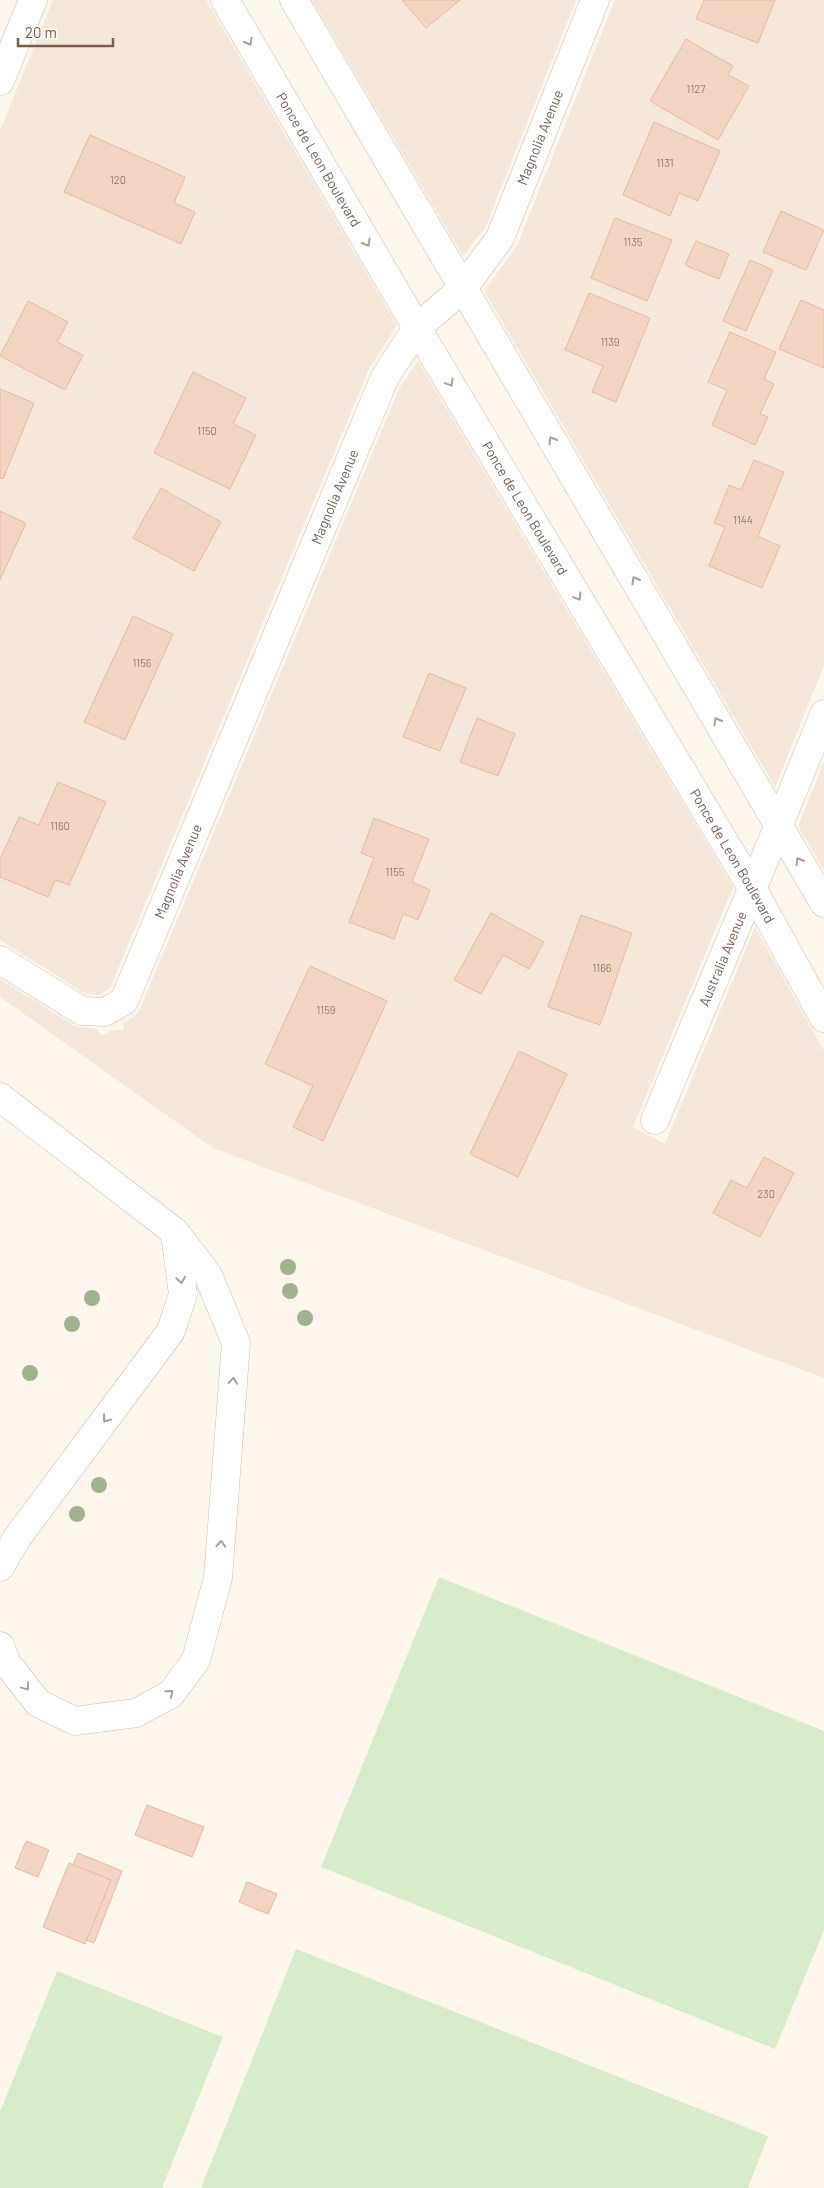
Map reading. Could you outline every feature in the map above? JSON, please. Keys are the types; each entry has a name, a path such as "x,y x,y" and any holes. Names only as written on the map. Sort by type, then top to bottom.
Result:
{"street":[{"path":"0,81 33,0"},
{"name":"Ponce de Leon Boulevard","path":"225,0 417,328 752,888 824,1018"},
{"path":"294,0 824,903"},
{"name":"Magnolia Avenue","path":"0,960 82,1011 105,1012 124,1001 385,377 417,328 463,288 500,238 595,0"},
{"name":"Australia Avenue","path":"655,1120 824,714"},
{"path":"0,1098 174,1232 208,1275 236,1343 218,1578 196,1660 172,1694 136,1713 75,1721 38,1703 6,1662 0,1646"},
{"path":"0,1567 17,1538 171,1331 183,1294 174,1232"}],"shaded area":[{"path":"53,0 206,0 397,325 369,369 110,988 99,995 86,994 0,940 0,131"},
{"path":"312,0 576,0 485,228 463,256"},
{"path":"615,0 824,0 824,665 775,787 484,291 517,246"},
{"path":"418,361 733,887 633,1127 665,1144 755,927 824,1051 824,1378 213,1148 0,997 0,979 75,1026 97,1029 102,1036 112,1030 124,1030 123,1023 135,1016 140,1009 400,387"},
{"path":"824,762 824,870 798,826"}],"green space":[{"path":"439,1577 824,1731 824,1930 775,2049 321,1867"},
{"path":"296,1949 768,2136 748,2188 201,2188"},
{"path":"57,1971 223,2037 162,2188 0,2188 0,2112"}],"building":[{"path":"402,0 460,0 426,28"},
{"path":"704,0 775,0 758,43 696,19"},
{"path":"686,39 733,66 728,75 749,86 718,140 650,101"},
{"path":"654,122 720,151 698,201 679,193 670,216 623,195"},
{"path":"90,135 185,177 174,203 195,212 181,244 64,192"},
{"path":"781,211 824,230 806,270 763,252"},
{"path":"615,218 672,240 647,301 591,278"},
{"path":"696,241 729,254 719,279 685,265"},
{"path":"750,260 773,270 746,331 723,321"},
{"path":"589,293 650,318 616,402 592,392 603,366 565,350"},
{"path":"801,300 824,310 824,368 779,349"},
{"path":"28,301 68,322 57,342 83,355 65,390 0,356"},
{"path":"730,332 776,352 764,379 774,384 760,414 768,417 755,445 712,425 727,390 708,382"},
{"path":"193,372 246,398 233,424 256,435 230,489 154,453"},
{"path":"0,389 34,403 3,479 0,478"},
{"path":"754,460 784,472 758,536 780,546 762,588 709,566 725,527 714,523 729,485 741,490"},
{"path":"161,488 221,522 194,571 133,538"},
{"path":"0,511 26,523 0,580"},
{"path":"133,616 173,634 125,740 84,722"},
{"path":"429,673 466,688 440,751 403,737"},
{"path":"477,718 515,734 498,776 460,762"},
{"path":"58,782 106,802 69,885 55,880 48,897 0,877 0,859 19,817 39,825"},
{"path":"374,818 429,839 412,882 430,890 418,920 403,914 394,939 349,922 374,858 361,853"},
{"path":"491,913 544,942 529,969 503,955 481,994 454,980"},
{"path":"581,915 632,933 600,1025 548,1007"},
{"path":"310,966 387,1001 323,1141 293,1127 313,1086 265,1064"},
{"path":"519,1051 567,1074 518,1177 470,1154"},
{"path":"764,1157 794,1173 760,1237 713,1213 731,1180 747,1188"},
{"path":"147,1805 204,1827 192,1857 135,1835"},
{"path":"26,1841 49,1850 38,1877 15,1868"},
{"path":"78,1853 122,1871 94,1943 86,1940 111,1880 73,1865"},
{"path":"69,1863 111,1880 85,1944 43,1927"},
{"path":"247,1882 277,1894 268,1914 239,1902"}]}
